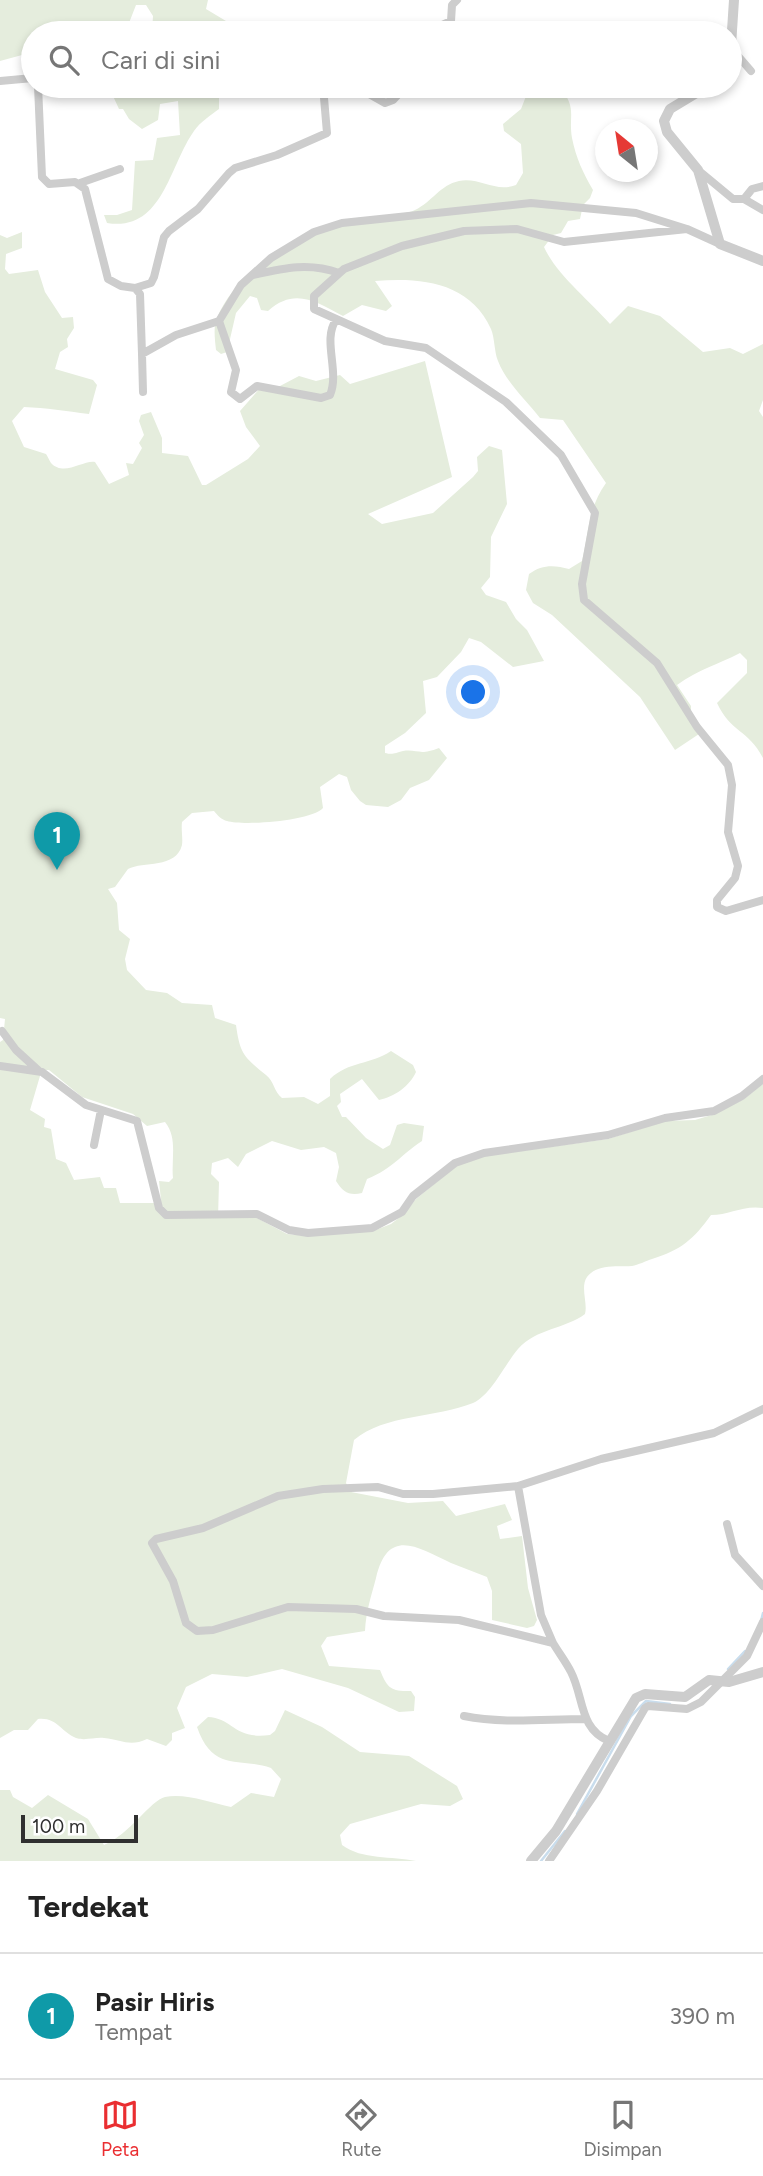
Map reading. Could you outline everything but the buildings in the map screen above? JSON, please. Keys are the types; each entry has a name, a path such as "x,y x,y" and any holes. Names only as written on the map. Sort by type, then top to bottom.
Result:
{"street":[{"path":"451,21 452,5 457,0"},
{"path":"733,21 734,0"},
{"path":"742,61 751,71"},
{"path":"0,81 21,79"},
{"path":"39,98 42,177 49,184 80,183 120,169"},
{"path":"80,183 87,193 108,279 121,286 135,288 151,283 164,237 198,209 235,168 254,164 271,154 276,155 327,133 324,98"},
{"path":"376,98 385,103 395,98"},
{"path":"688,98 670,109 664,121 671,138 698,170 733,199 744,200 763,210"},
{"path":"698,170 720,244"},
{"path":"744,200 752,189 763,186"},
{"path":"142,354 176,335 219,321 251,276 271,258 314,232 342,223 531,203 636,213 687,229 763,261"},
{"path":"687,229 564,242 554,242 517,229 464,231 402,246 339,273 314,296 313,303 314,309 385,341 426,348 506,402 561,455 590,499 595,513 582,584 584,600 657,663 697,727 728,765 732,785 727,832 738,866 735,878 717,900 717,907 726,911 763,900"},
{"path":"251,276 298,265 322,266 339,273"},
{"path":"135,288 141,298 143,392"},
{"path":"219,321 236,370 231,391 240,399 247,397 257,386 321,398 330,395 335,372 331,333 336,320"},
{"path":"2,1031 28,1063 86,1105 134,1119 138,1123 159,1208 166,1215 257,1214 289,1230 332,1232 372,1228 389,1221 443,1170 470,1158 608,1135 650,1121 714,1111 743,1096 763,1079"},
{"path":"0,1066 39,1071"},
{"path":"94,1145 101,1110"},
{"path":"553,1643 458,1620 384,1616 356,1609 288,1607 213,1630 197,1631 186,1623 173,1581 152,1544 156,1539 226,1520 278,1496 301,1492 378,1487 403,1494 433,1494 518,1486 601,1459 714,1433 763,1409"},
{"path":"518,1486 541,1615 553,1643 571,1672 585,1719 600,1738 609,1741"},
{"path":"727,1524 735,1555 763,1586"},
{"path":"549,1861 597,1791 645,1708 693,1707 747,1656 763,1622"},
{"path":"531,1861 556,1831 630,1704 640,1696 685,1697 718,1681 763,1672"},
{"path":"464,1716 498,1722 521,1718 585,1719"}],"green space":[{"path":"0,0 208,0 206,9 226,21 153,21 153,16 146,5 136,5 130,21 21,21 21,55 0,61"},
{"path":"114,98 219,98 219,109 194,131 153,207 141,217 126,223 107,223 104,215 117,215 132,210 135,161 153,160 157,138 180,135 178,101 160,104 158,120 142,129 129,119 123,109 119,109"},
{"path":"525,98 567,98 568,101 572,138 583,171 593,190 583,205 580,219 568,221 561,233 553,235 544,247 565,277 610,324 628,306 660,316 703,352 730,348 743,354 763,344 763,400 759,411 763,417 763,758 751,741 722,713 717,703 747,673 747,660 740,653 677,685 691,706 691,723 699,734 675,750 640,697 552,615 533,603 526,590 529,574 549,566 569,569 582,561 592,511 606,483 563,420 540,418 511,384 498,361 491,329 482,313 470,301 442,286 410,280 375,281 392,306 386,311 362,305 343,316 315,302 296,298 278,304 268,311 261,310 257,298 250,296 236,313 227,352 221,354 216,350 216,322 226,301 254,270 290,245 346,220 415,210 447,186 459,181 474,181 501,187 516,185 523,173 521,144 504,131 503,124 521,109"},
{"path":"22,232 22,248 6,254 5,269 9,274 38,270 45,292 62,318 73,317 74,328 67,339 68,347 60,352 55,369 93,380 97,385 89,414 24,407 12,421 24,447 46,454 56,467 67,468 95,462 109,484 129,475 126,463 133,464 142,448 139,443 144,435 139,421 141,415 151,412 162,438 162,453 188,456 202,485 206,485 248,459 260,446 246,427 240,411 262,386 280,386 299,376 316,381 340,375 350,384 425,361 452,477 368,514 382,524 433,513 473,477 478,471 477,457 489,446 502,450 507,504 491,537 490,577 481,588 486,595 506,602 516,619 527,630 544,661 513,667 481,642 469,638 461,652 437,677 423,681 426,713 405,733 385,746 385,753 427,752 439,748 447,758 429,780 410,788 401,800 388,807 366,805 360,801 351,790 347,777 339,774 320,787 323,808 305,816 247,823 225,820 214,811 192,813 182,822 182,845 179,853 166,861 128,869 115,887 108,889 117,903 119,930 130,939 125,959 127,970 146,990 167,993 182,1003 212,1005 215,1018 236,1025 244,1054 269,1077 282,1098 304,1097 318,1104 330,1096 330,1079 337,1073 391,1051 413,1065 416,1072 406,1086 385,1099 379,1100 362,1079 340,1094 341,1102 337,1106 342,1117 346,1117 366,1138 383,1149 390,1145 397,1125 404,1123 424,1126 422,1141 390,1166 367,1179 362,1193 347,1192 336,1181 339,1167 336,1153 324,1147 301,1150 272,1141 246,1154 238,1167 228,1158 212,1163 211,1174 219,1182 218,1218 257,1218 287,1234 308,1236 373,1231 391,1224 404,1214 416,1199 456,1166 484,1156 608,1139 665,1121 695,1120 715,1114 744,1099 763,1084 763,1208 711,1215 692,1238 671,1252 634,1265 608,1267 591,1273 585,1281 585,1314 526,1342 480,1399 459,1408 380,1425 354,1440 346,1483 351,1492 408,1503 443,1501 456,1516 505,1504 512,1520 497,1526 500,1539 522,1536 528,1588 537,1620 534,1626 527,1628 492,1620 492,1591 487,1577 427,1551 405,1545 388,1552 381,1562 369,1604 365,1631 327,1637 321,1646 329,1666 380,1670 390,1687 398,1691 411,1691 415,1697 414,1711 399,1712 348,1688 282,1669 247,1677 212,1674 186,1687 177,1708 185,1728 172,1733 172,1740 166,1746 147,1739 131,1743 104,1738 79,1739 50,1720 44,1719 38,1719 28,1730 14,1730 0,1738 0,1042 3,1040 5,1019 0,1018 0,235 7,238","holes":["45,1070 49,1070 82,1097 133,1114 147,1126 165,1122 173,1142 173,1178 169,1182 159,1181 161,1200 154,1203 120,1203 116,1188 104,1188 100,1177 74,1180 66,1163 56,1159 51,1129 44,1127 45,1119 30,1110 40,1076"]},
{"path":"285,1710 322,1727 360,1752 409,1756 457,1786 463,1799 450,1806 421,1804 350,1824 340,1835 342,1845 350,1850 378,1857 416,1861 0,1861 0,1790 10,1790 13,1797 32,1808 48,1795 88,1819 104,1845 122,1834 153,1804 165,1797 190,1797 231,1807 251,1793 274,1797 281,1779 271,1768 219,1757 204,1742 197,1727 208,1717 223,1721 241,1732 258,1736 270,1735 275,1731"}],"waterway":[{"path":"761,1621 763,1613"},
{"path":"728,1669 745,1651"},
{"path":"577,1814 631,1716 646,1701 670,1704"},
{"path":"541,1861 565,1831"}],"place":[{"name":"Pasir Hiris","path":"57,870"}]}
